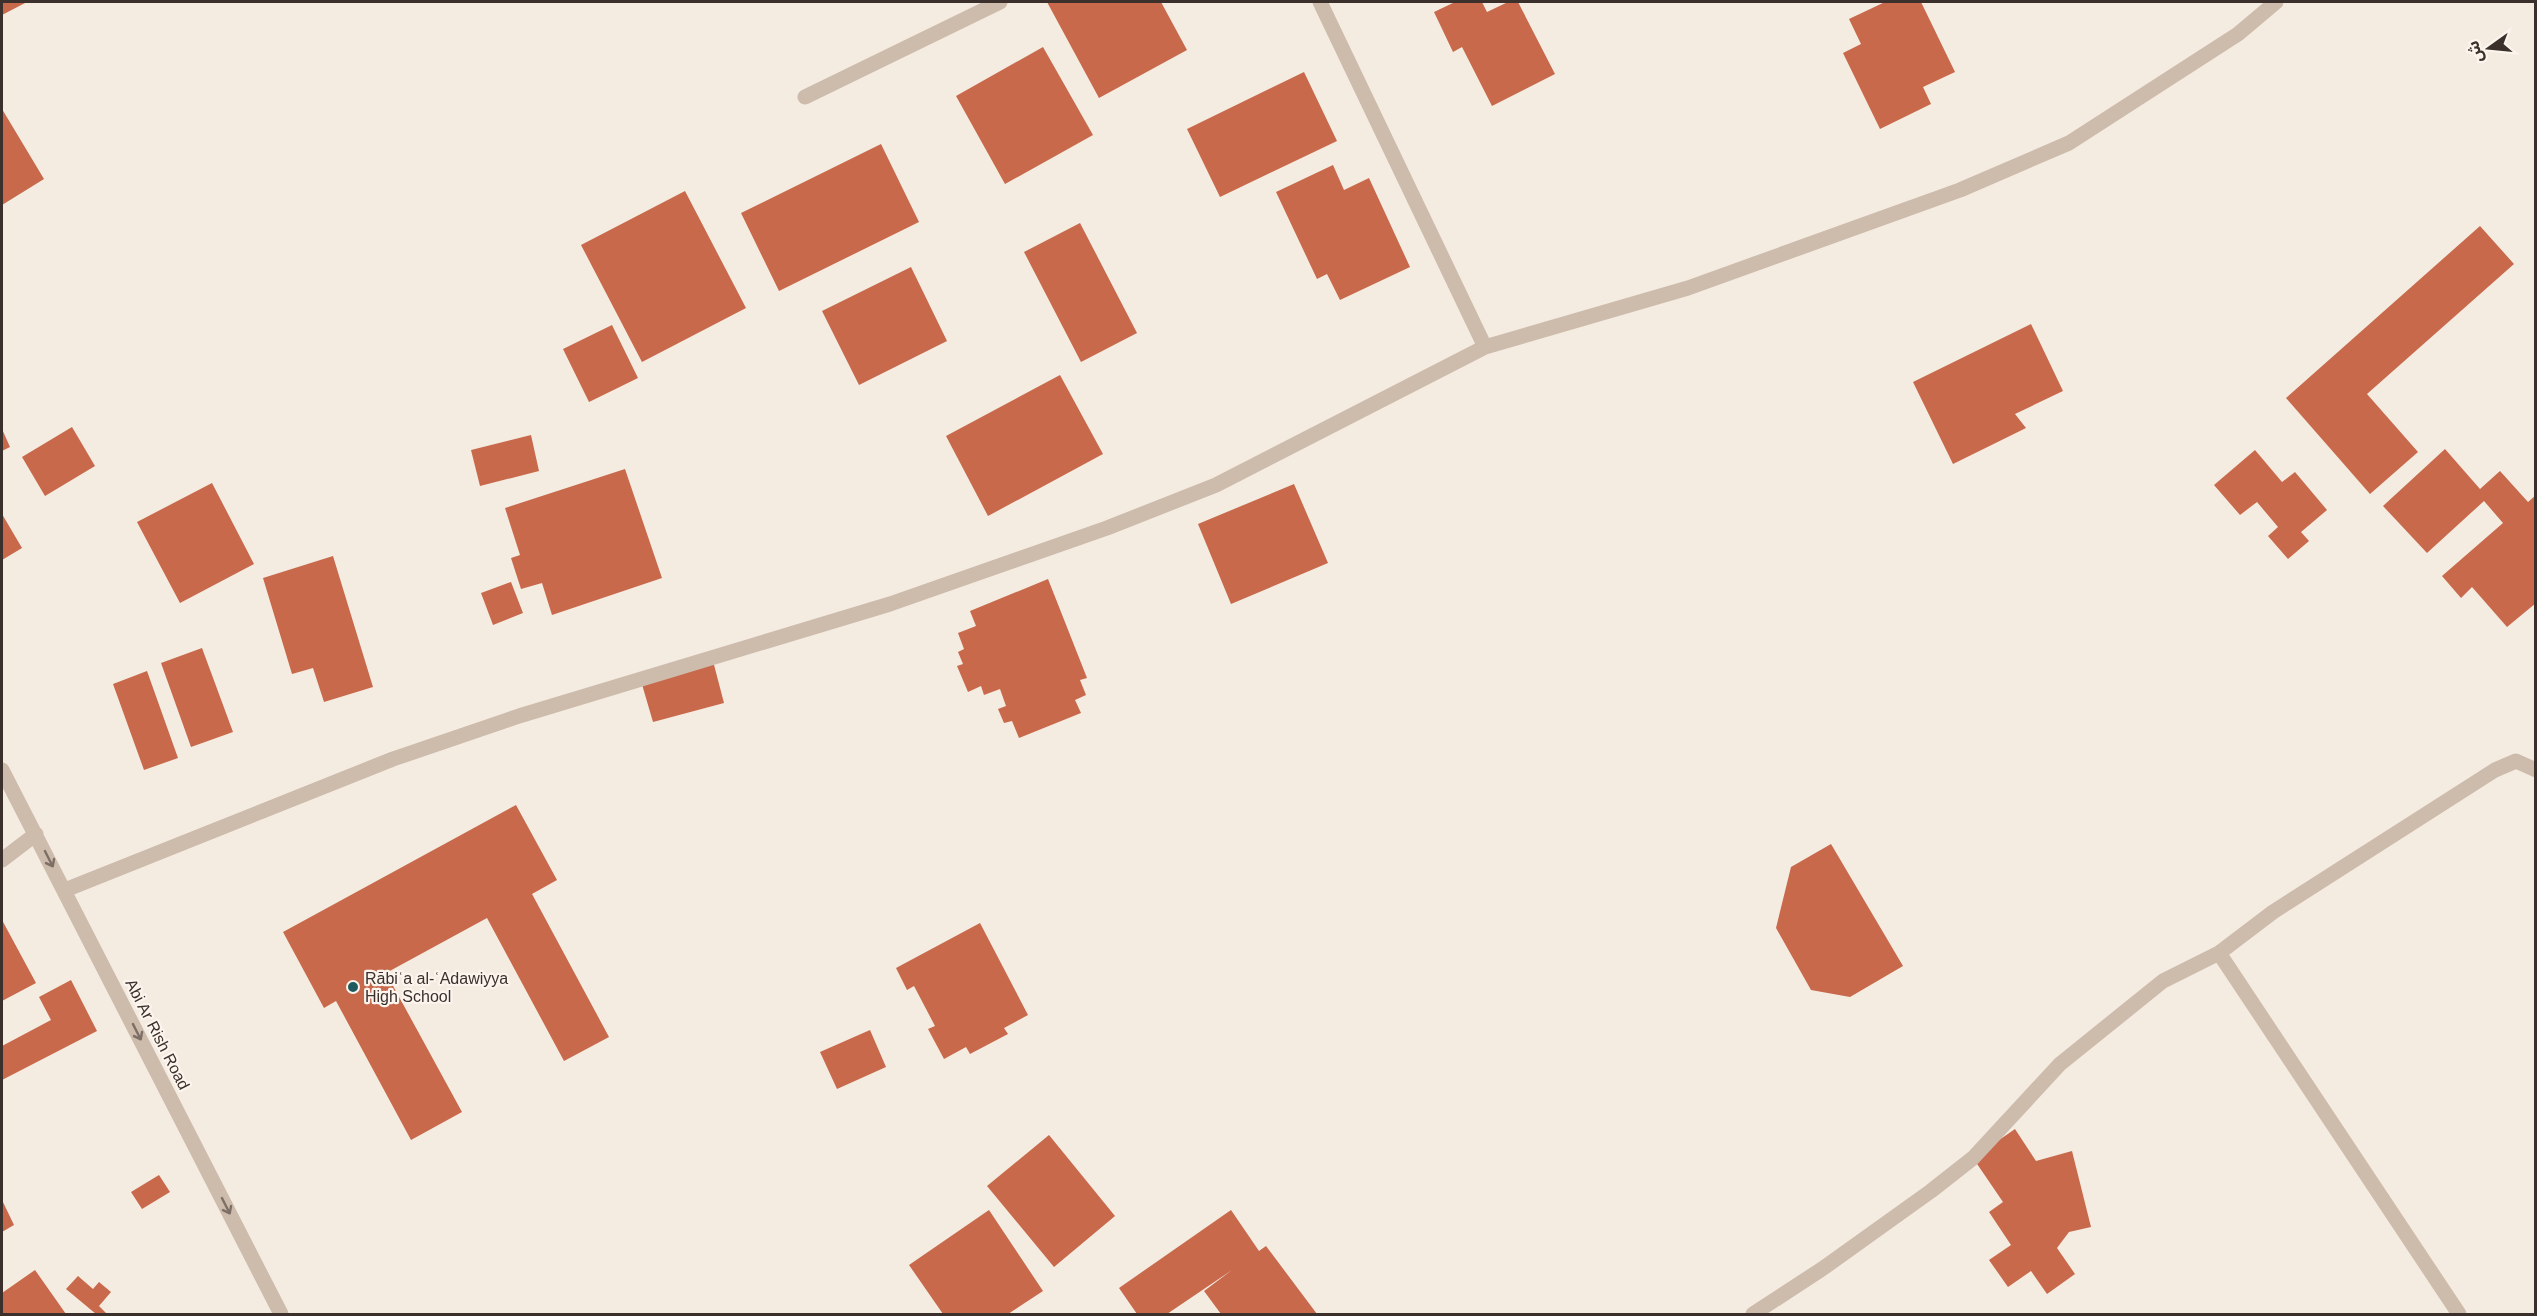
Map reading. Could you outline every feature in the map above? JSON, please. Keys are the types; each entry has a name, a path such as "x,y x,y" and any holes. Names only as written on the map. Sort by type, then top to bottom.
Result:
{"street":[{"path":"805,97 1000,2"},
{"path":"1320,2 1485,347"},
{"path":"65,890 393,759 519,716 890,604 1107,528 1216,485 1485,347 1688,288 1960,190 2068,143 2238,34 2276,2"},
{"path":"1753,1314 1822,1269 1973,1158 2060,1065 2163,981 2219,953 2273,912 2495,770 2516,761 2535,770"},
{"name":"Abi Ar Rish Road","path":"2,770 281,1314"},
{"path":"2,860 36,834"},
{"path":"2219,953 2459,1314"}],"building":[{"path":"2,2 27,2 2,15"},
{"path":"1047,2 1161,2 1187,50 1099,98"},
{"path":"1455,2 1482,2 1487,12 1508,2 1518,2 1555,74 1492,106 1462,47 1453,52 1434,12"},
{"path":"1885,2 1921,2 1955,72 1923,87 1931,104 1880,129 1843,53 1861,44 1849,19"},
{"path":"1043,47 1093,135 1005,184 956,96"},
{"path":"1304,72 1337,141 1220,197 1187,129"},
{"path":"2,109 44,179 2,205"},
{"path":"881,144 919,222 779,291 741,213"},
{"path":"1333,165 1344,190 1369,178 1410,267 1340,300 1327,274 1317,279 1276,192"},
{"path":"685,191 746,308 642,362 581,245"},
{"path":"1080,223 1137,333 1081,362 1024,252"},
{"path":"2480,226 2514,264 2367,394 2418,452 2370,494 2286,398"},
{"path":"911,267 947,341 859,385 822,311"},
{"path":"2031,324 2063,391 2015,414 2026,428 1953,464 1913,382"},
{"path":"612,325 638,378 589,402 563,349"},
{"path":"1060,375 1103,454 988,516 946,436"},
{"path":"72,427 95,466 45,496 22,457"},
{"path":"2,429 10,447 2,451"},
{"path":"531,435 539,471 480,486 471,450"},
{"path":"2445,449 2480,489 2500,471 2528,502 2536,495 2536,603 2507,627 2472,587 2461,598 2442,576 2503,523 2484,501 2427,553 2383,506"},
{"path":"2255,450 2282,482 2295,472 2327,510 2301,532 2309,541 2288,559 2268,536 2278,527 2257,502 2240,515 2214,485"},
{"path":"625,469 662,578 552,615 542,583 521,589 511,558 520,555 505,508"},
{"path":"212,483 254,564 180,603 137,522"},
{"path":"1294,484 1328,563 1231,604 1198,524"},
{"path":"2,514 22,548 2,560"},
{"path":"333,556 373,687 324,702 313,668 292,674 263,578"},
{"path":"1048,579 1087,678 1080,680 1086,695 1075,700 1081,713 1019,738 1012,721 1004,723 998,709 1006,706 1000,689 984,695 981,686 968,692 957,666 963,664 958,652 964,649 958,633 976,626 970,611"},
{"path":"511,582 523,613 493,625 481,593"},
{"path":"202,648 233,732 191,747 161,663"},
{"path":"713,661 724,703 653,722 641,681"},
{"path":"147,671 178,758 144,770 113,684"},
{"name":"Rābiʿa al-ʿAdawiyya High School","path":"516,805 557,880 532,894 609,1037 564,1061 487,918 386,973 462,1112 411,1140 336,1001 324,1008 283,932"},
{"path":"1831,844 1903,966 1850,997 1811,990 1776,928 1791,867"},
{"path":"2,920 36,983 2,1001"},
{"path":"980,923 1028,1015 1004,1028 1008,1034 970,1054 966,1047 944,1059 928,1029 935,1026 914,986 907,990 896,968"},
{"path":"71,980 97,1031 2,1080 2,1046 51,1020 39,997"},
{"path":"870,1030 886,1067 837,1089 820,1052"},
{"path":"2015,1129 2036,1161 2072,1151 2091,1227 2069,1232 2057,1248 2075,1274 2047,1294 2031,1271 2008,1287 1989,1260 2011,1245 1989,1212 2003,1202 1973,1158"},
{"path":"1049,1135 1115,1216 1054,1267 987,1186"},
{"path":"159,1175 170,1192 142,1209 131,1192"},
{"path":"2,1200 14,1225 2,1232"},
{"path":"989,1210 1043,1291 1008,1314 943,1314 909,1265"},
{"path":"1231,1210 1259,1251 1266,1246 1317,1314 1221,1314 1204,1291 1232,1270 1167,1314 1137,1314 1119,1288"},
{"path":"35,1270 66,1314 2,1314 2,1293"},
{"path":"78,1276 93,1289 99,1282 111,1292 99,1306 107,1314 96,1314 66,1289"}],"place":[{"name":"Rābiʿa al-ʿAdawiyya High School","path":"353,987"}]}
